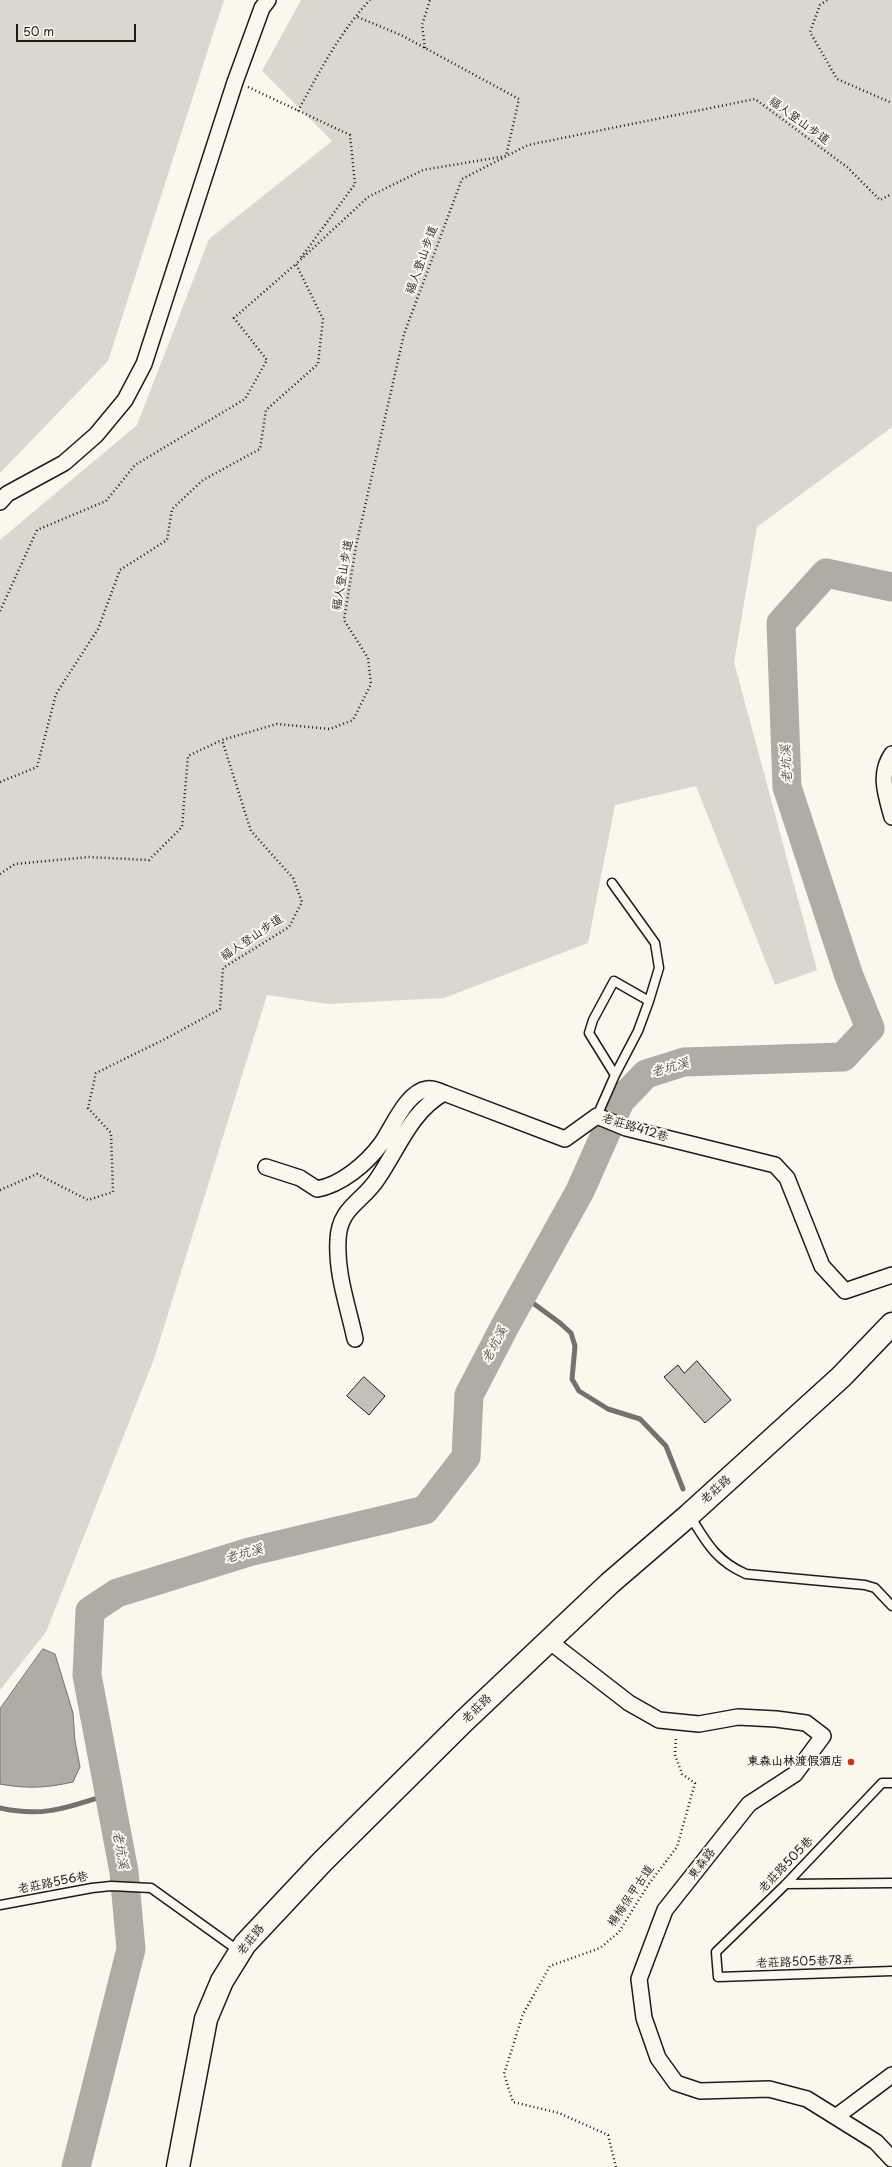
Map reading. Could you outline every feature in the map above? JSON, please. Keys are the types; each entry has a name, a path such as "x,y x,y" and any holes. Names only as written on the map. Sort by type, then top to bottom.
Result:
{"street":[{"path":"0,502 7,494 64,463 96,435 125,400 144,364 235,82 262,8 268,0"},
{"path":"892,754 886,763 883,784 892,818"},
{"name":"老莊路412巷","path":"266,1167 300,1178 317,1189 327,1187 340,1180 372,1154 401,1111 419,1091 428,1088 565,1139 597,1116 626,1128 775,1166 788,1178 822,1266 845,1291 892,1276"},
{"path":"355,1339 342,1286 339,1264 338,1239 346,1212 378,1180 393,1151 419,1115 434,1099 444,1093"},
{"name":"老莊路","path":"178,2167 206,2019 222,1981 245,1944 322,1862 464,1721 610,1583 689,1515 841,1378 892,1324"},
{"name":"東森路","path":"549,1640 629,1703 659,1720 699,1724 738,1717 776,1719 806,1723 823,1736 795,1774 749,1804 665,1910 639,1979 644,2018 658,2058 676,2083 700,2090 769,2089 807,2099 837,2116 876,2142 892,2159"},
{"path":"837,2116 892,2075"}],"lane":[{"path":"597,1116 615,1075 638,1031 660,968 654,943 612,883"},
{"path":"615,1075 589,1033 593,1020 614,981 649,1001"},
{"path":"689,1515 708,1547 729,1567 735,1570 746,1574 865,1585 875,1588 892,1606"},
{"name":"老莊路505巷","path":"718,1977 716,1952 786,1884 882,1782 892,1783"},
{"path":"786,1884 892,1884"},
{"name":"老莊路556巷","path":"0,1905 111,1886 151,1888 240,1952"},
{"name":"老莊路505巷78弄","path":"718,1977 892,1971"}],"path":[{"path":"298,111 321,68 355,16 370,0"},
{"path":"425,48 422,26 430,0"},
{"path":"827,0 820,5 810,32 838,79 892,103"},
{"path":"0,611 38,530 106,501 135,465 245,399 267,360 234,318 296,264 368,197 423,170 506,156 519,99 425,48 355,16"},
{"path":"235,82 350,135 356,184 296,264"},
{"name":"福人登山步道","path":"0,1190 37,1174 88,1200 113,1192 111,1133 88,1108 96,1073 165,1040 220,1010 223,968 289,927 302,902 293,878 252,831 222,740 277,724 330,730 353,720 371,684 368,658 344,620 356,546 404,334 462,179 528,145 755,99 847,167 880,200 892,194"},
{"path":"0,782 37,768 56,694 98,629 120,570 167,540 172,509 203,480 260,449 266,410 318,364 323,319 296,264"},
{"path":"0,874 15,864 89,857 149,860 182,827 188,756 222,740"},
{"name":"楊梅保甲古道","path":"616,2167 608,2135 559,2113 514,2102 504,2074 524,2014 550,1966 600,1948 619,1932 648,1884 677,1847 695,1783 682,1774 675,1755 676,1722"}],"shaded area":[{"path":"0,0 224,0 108,361 0,473"},
{"path":"301,0 892,0 892,427 757,527 734,662 817,970 775,985 696,786 615,805 588,943 444,998 328,1004 267,995 154,1359 46,1632 0,1690 0,540 137,425 209,239 332,141 262,71"},
{"path":"43,1649 55,1654 73,1713 75,1741 80,1767 73,1782 54,1786 36,1787 19,1787 0,1784 0,1709"}],"building":[{"path":"697,1361 731,1400 705,1423 664,1377 678,1365 684,1373"},
{"path":"364,1377 385,1396 369,1415 347,1396"}],"waterway":[{"name":"老坑溪","path":"76,2167 131,1949 124,1872 87,1675 90,1611 117,1593 249,1552 425,1510 466,1457 469,1395 506,1324 580,1191 620,1101 646,1074 684,1062 843,1057 870,1028 849,976 787,787 781,623 826,573 892,587"},
{"path":"522,1295 571,1333 575,1346 572,1379 579,1391 608,1409 640,1419 666,1446 683,1489"},
{"path":"0,1808 30,1812 56,1810 110,1794"}],"place":[{"name":"東森山林渡假酒店","path":"851,1762"}]}
